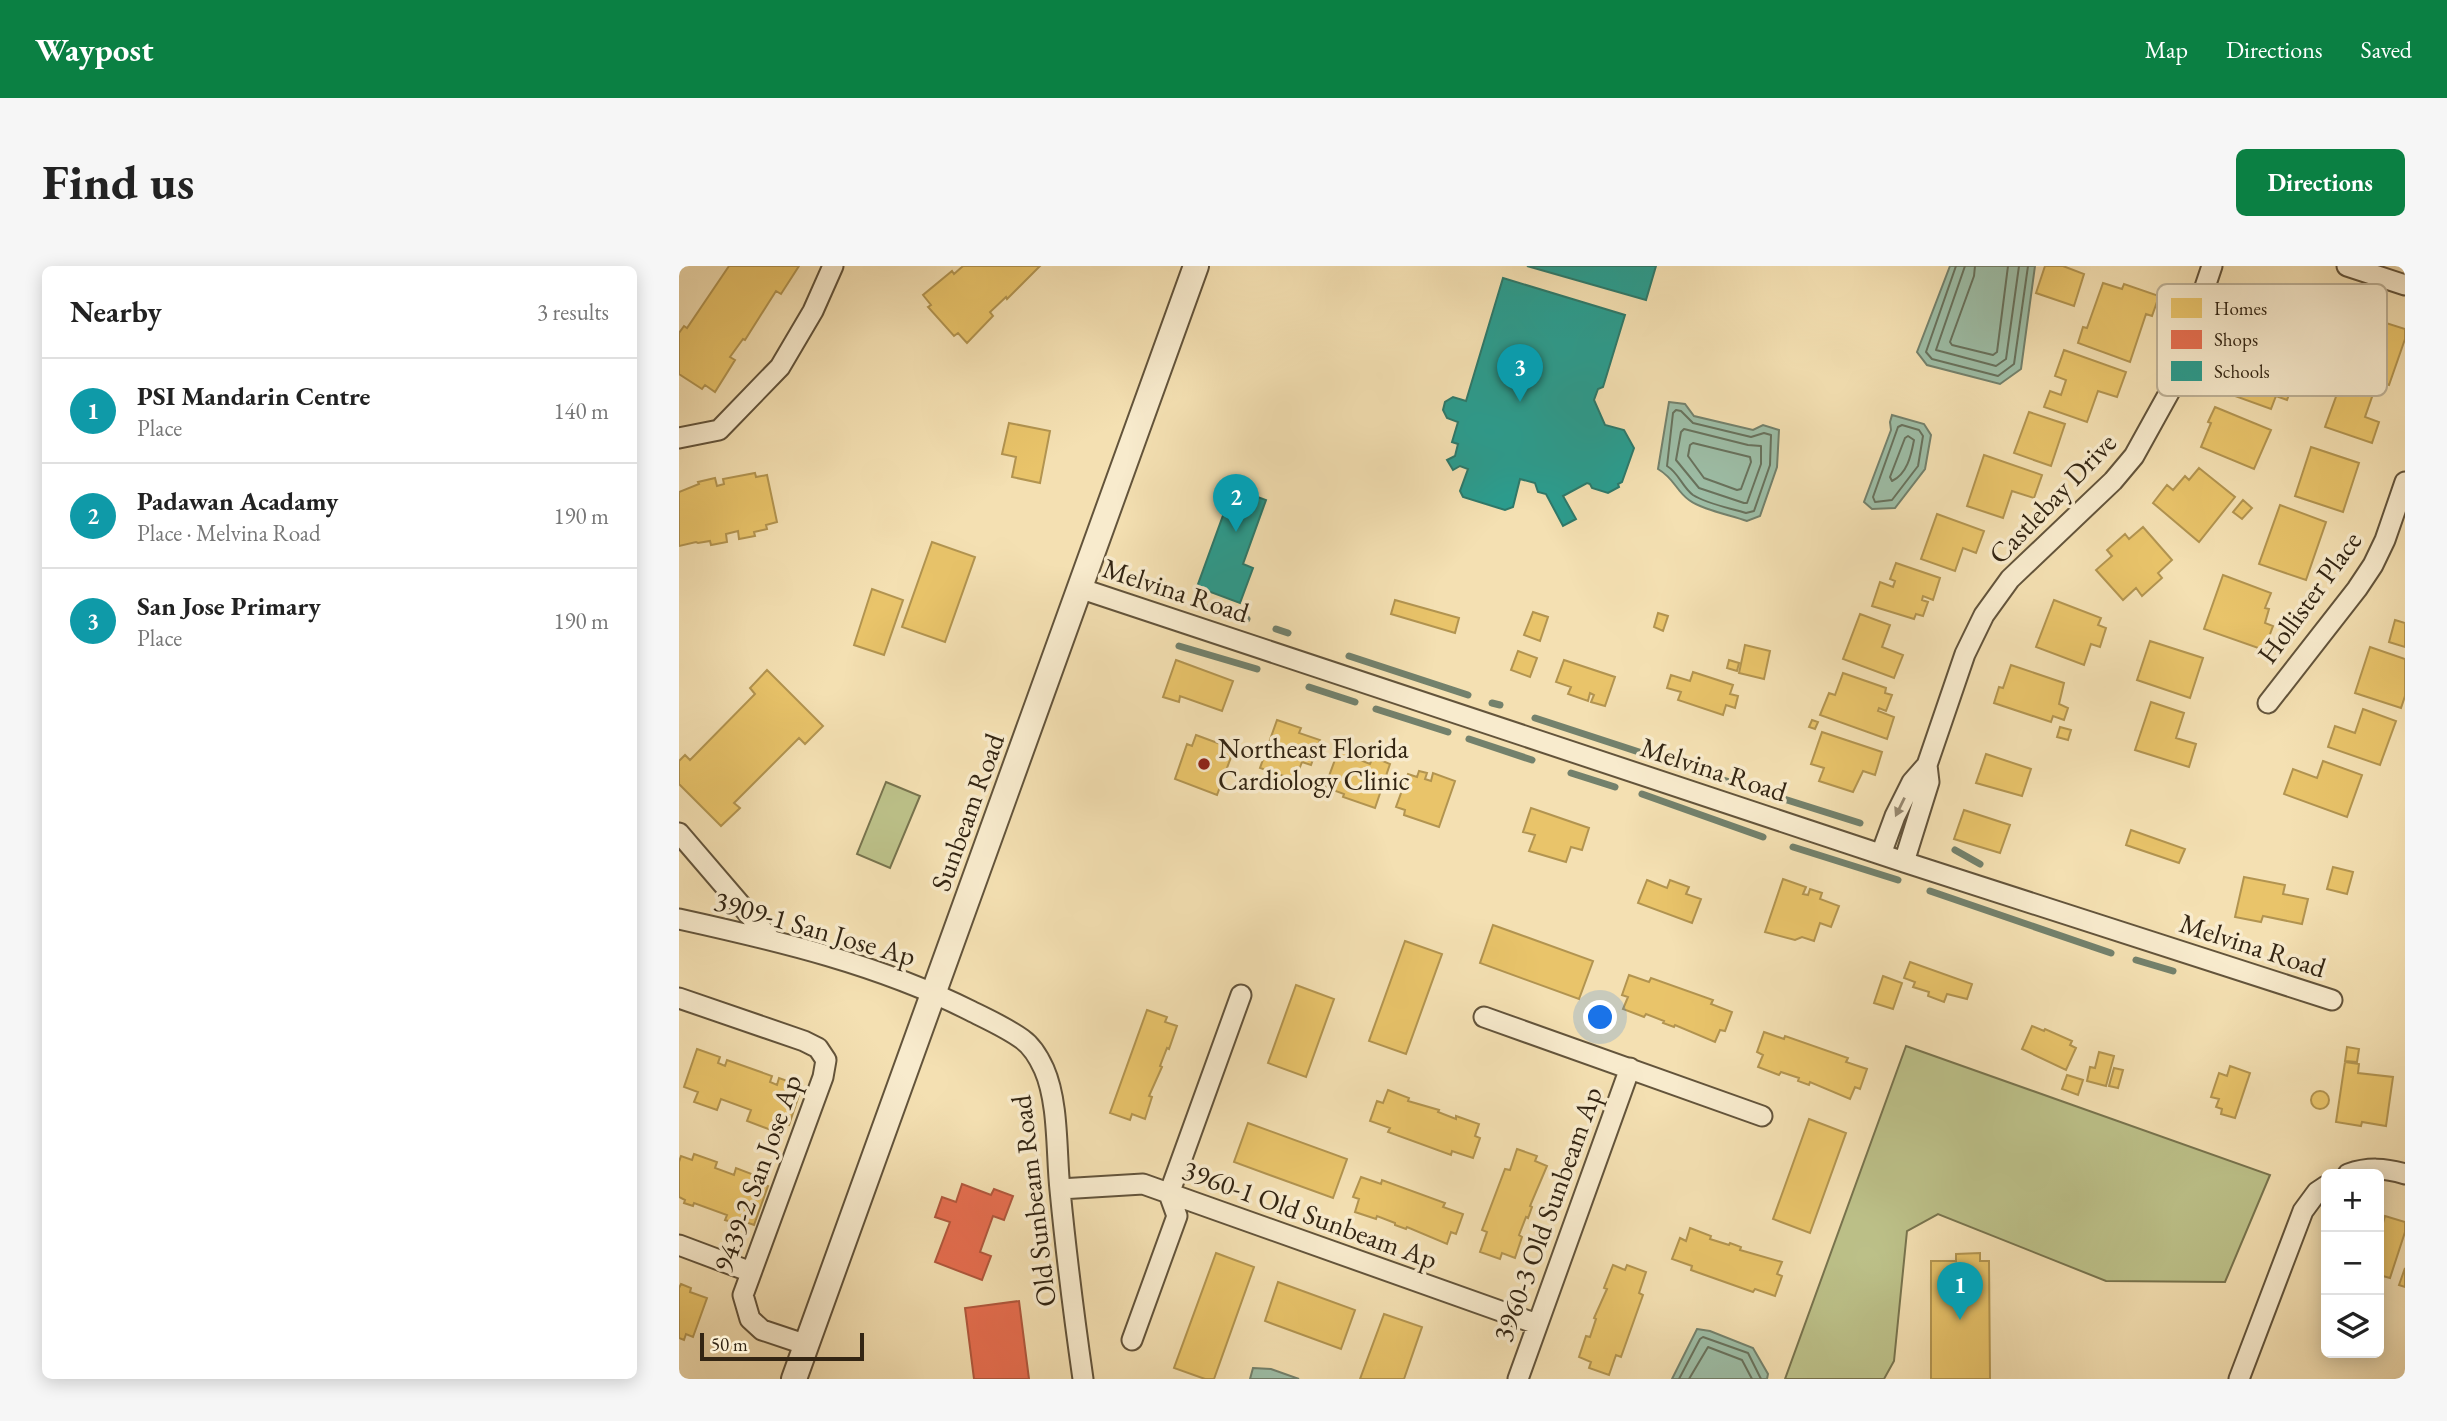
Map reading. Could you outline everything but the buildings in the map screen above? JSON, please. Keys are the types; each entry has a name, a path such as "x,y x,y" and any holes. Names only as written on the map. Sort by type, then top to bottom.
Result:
{"street":[{"path":"679,438 719,430 780,367 813,311 833,266"},
{"name":"Sunbeam Road","path":"794,1379 1196,266"},
{"name":"Castlebay Drive","path":"2206,284 2212,266"},
{"path":"2347,266 2405,285"},
{"name":"Castlebay Drive","path":"1881,854 1912,782 1927,765 1965,654 1984,615 2010,579 2113,481 2134,456 2168,396"},
{"name":"Hollister Place","path":"2268,703 2373,565 2385,540 2405,482"},
{"name":"Melvina Road","path":"1079,588 1904,862 2332,1000"},
{"name":"Castlebay Drive","path":"1904,862 1929,782 1927,765"},
{"path":"679,833 770,939"},
{"name":"3909-1 San Jose Ap","path":"679,919 770,939 934,992"},
{"name":"Old Sunbeam Road","path":"934,992 1024,1040 1044,1069 1051,1096 1083,1379"},
{"path":"1132,1340 1177,1216 1169,1194 1241,995"},
{"name":"9439-2 San Jose Ap","path":"679,998 804,1041 818,1048 826,1060 823,1077 743,1295 750,1319 762,1330 807,1345"},
{"path":"1484,1017 1762,1116"},
{"name":"3960-3 Old Sunbeam Ap","path":"1518,1379 1629,1068"},
{"path":"2374,1169 2388,1168 2405,1174"},
{"name":"3960-1 Old Sunbeam Ap","path":"1060,1189 1143,1184 1537,1324"},
{"path":"2239,1379 2303,1210 2321,1190"},
{"path":"679,1245 751,1272"}],"green space":[{"path":"886,782 920,796 890,868 857,854"},
{"path":"1906,1046 2270,1175 2225,1282 2106,1281 1938,1214 1907,1231 1894,1361 1884,1379 1785,1379"}],"water":[{"path":"1950,266 2035,266 2021,369 2000,384 1927,365 1917,352"},
{"path":"1669,402 1685,404 1694,416 1753,430 1763,425 1779,430 1777,467 1760,516 1747,521 1701,507 1685,496 1658,469"},
{"path":"1892,415 1924,424 1931,435 1925,469 1895,508 1872,509 1864,502 1891,430"},
{"path":"1697,1329 1710,1331 1753,1348 1768,1374 1767,1379 1672,1379"},
{"path":"1253,1368 1271,1369 1299,1379 1250,1379"}],"waterway":[{"path":"1197,605 1247,619"},
{"path":"1276,629 1288,633"},
{"path":"1179,646 1257,669"},
{"path":"1349,656 1468,695"},
{"path":"1309,687 1355,702"},
{"path":"1492,703 1500,705"},
{"path":"1376,709 1448,732"},
{"path":"1535,718 1691,769"},
{"path":"1469,739 1532,760"},
{"path":"1571,773 1615,787"},
{"path":"1717,778 1860,823"},
{"path":"1642,794 1763,837"},
{"path":"1793,847 1898,880"},
{"path":"1955,850 1980,864"},
{"path":"1930,891 2111,953"},
{"path":"2136,960 2173,971"}],"place":[{"name":"San Jose Primary","path":"1520,402"},
{"name":"Padawan Acadamy","path":"1236,532"},
{"name":"Northeast Florida Cardiology Clinic","path":"1204,764"},
{"name":"PSI Mandarin Centre","path":"1960,1320"}]}
